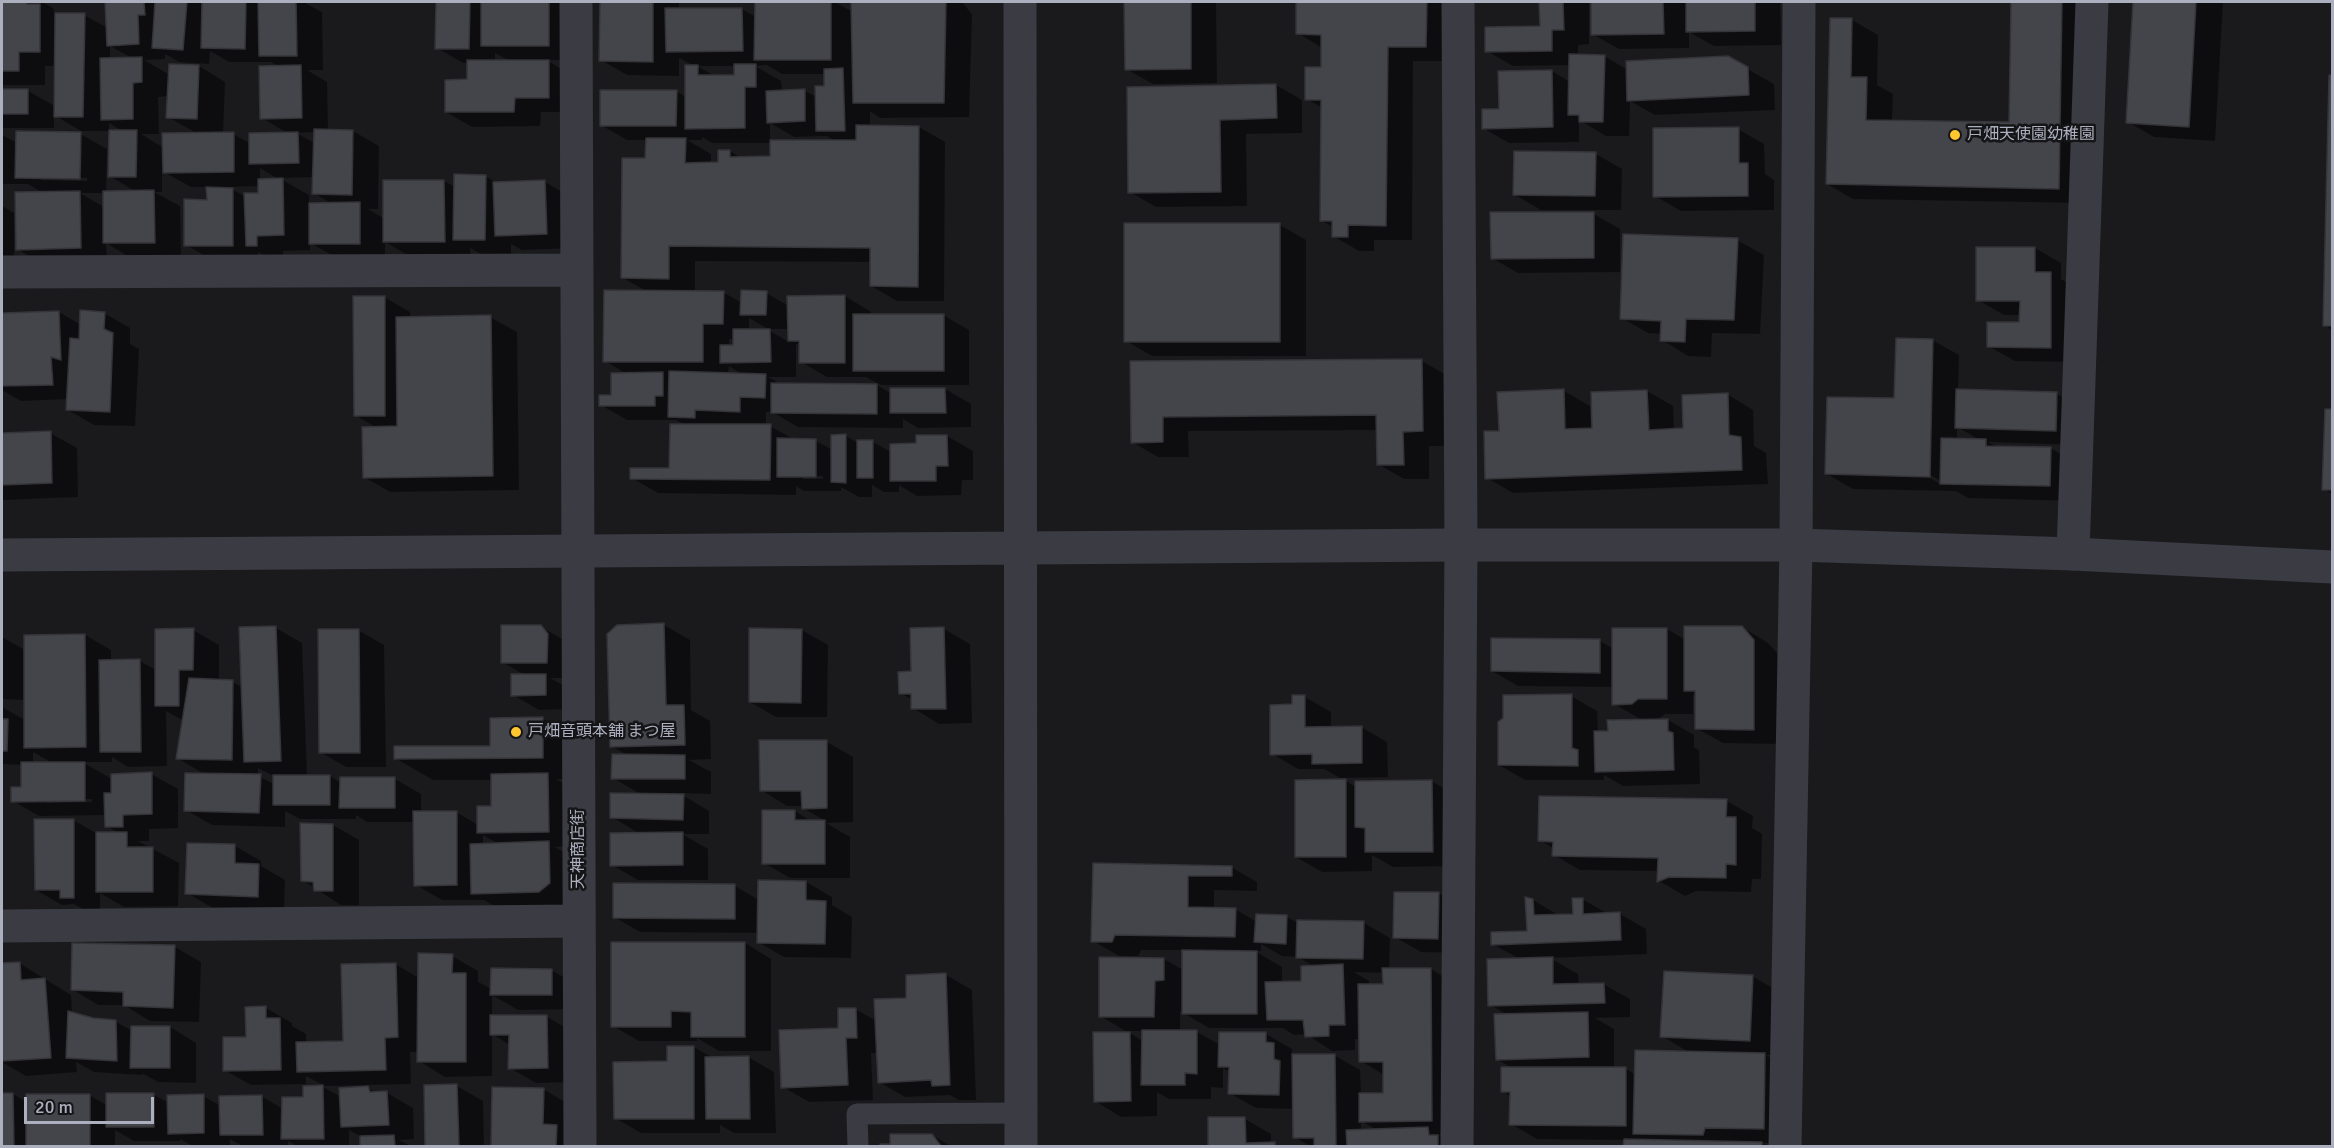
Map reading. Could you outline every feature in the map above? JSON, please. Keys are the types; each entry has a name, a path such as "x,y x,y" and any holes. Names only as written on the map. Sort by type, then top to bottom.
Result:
{"street":[{"name":"天神商店街","path":"576,2 580,1146"},
{"path":"1020,2 1021,1146"},
{"path":"1457,1146 1461,545 1458,2"},
{"path":"1785,1146 1796,545 1799,2"},
{"path":"2073,554 2092,2"},
{"path":"2,272 577,270"},
{"path":"2,555 1461,545 1796,545 2073,554 2332,567"},
{"path":"2,926 579,921"}],"lane":[{"path":"858,1146 857,1114 1020,1113"}],"building":[{"path":"2,2 40,4 40,52 19,52 19,71 2,71"},
{"path":"105,2 144,2 145,15 138,15 139,44 107,46"},
{"path":"155,2 187,2 183,50 152,48"},
{"path":"202,2 246,2 245,49 201,48"},
{"path":"258,2 296,2 297,56 259,56"},
{"path":"436,2 470,2 469,49 435,49"},
{"path":"481,2 549,2 549,46 481,46"},
{"path":"600,2 653,2 653,62 599,61"},
{"path":"755,2 831,2 831,60 754,60"},
{"path":"851,2 946,2 944,103 853,103"},
{"path":"1124,2 1191,2 1191,69 1125,70"},
{"path":"1296,2 1427,2 1426,47 1388,47 1386,226 1348,225 1348,237 1332,237 1332,221 1320,221 1321,100 1305,100 1305,67 1321,67 1321,35 1296,34"},
{"path":"1539,2 1563,2 1564,30 1552,30 1552,51 1485,52 1485,27 1540,26"},
{"path":"1591,2 1663,2 1664,34 1591,35"},
{"path":"1686,2 1755,2 1755,31 1686,32"},
{"path":"2011,2 2062,2 2059,189 1826,184 1830,18 1852,18 1851,77 1867,77 1866,120 2009,122"},
{"path":"2133,2 2196,2 2189,127 2126,123"},
{"path":"665,8 742,8 743,51 666,52"},
{"path":"55,13 85,13 83,117 54,117"},
{"path":"1569,54 1605,55 1603,122 1579,122 1579,115 1568,115"},
{"path":"1728,56 1748,67 1749,95 1627,101 1626,61"},
{"path":"142,57 142,82 133,83 133,119 101,120 100,58"},
{"path":"467,60 549,60 549,98 515,98 514,112 445,112 445,80 467,79"},
{"path":"169,64 199,65 197,119 166,118"},
{"path":"734,64 756,64 756,87 745,87 745,128 685,129 685,65 698,65 698,75 734,75"},
{"path":"301,65 302,118 260,119 259,66"},
{"path":"843,68 845,131 816,131 815,86 824,86 824,69"},
{"path":"1552,70 1553,127 1482,129 1482,109 1499,109 1498,71"},
{"path":"2329,75 2332,75 2332,326 2323,326"},
{"path":"1276,84 1277,118 1220,120 1221,192 1128,193 1127,87"},
{"path":"2,89 28,89 28,114 2,114"},
{"path":"805,89 805,121 767,123 766,91"},
{"path":"600,90 677,90 676,126 600,126"},
{"path":"856,125 919,126 918,287 870,286 870,248 669,246 669,279 621,278 622,158 645,158 646,138 686,138 685,163 718,162 718,150 730,150 730,157 770,156 770,140 856,140"},
{"path":"1739,127 1739,163 1748,163 1748,196 1653,197 1653,128"},
{"path":"314,129 353,130 352,195 312,194"},
{"path":"109,130 137,130 136,177 108,177"},
{"path":"16,131 81,132 80,179 15,178"},
{"path":"234,132 234,172 163,173 162,133"},
{"path":"298,132 299,163 249,164 249,133"},
{"path":"1514,151 1596,152 1595,196 1513,195"},
{"path":"454,174 486,175 485,240 453,240"},
{"path":"283,178 284,235 257,236 257,246 246,246 244,193 258,193 258,179"},
{"path":"383,180 444,180 445,242 383,242"},
{"path":"545,180 547,234 495,236 493,182"},
{"path":"206,187 233,188 233,246 184,246 184,199 207,200"},
{"path":"154,190 155,243 103,243 103,191"},
{"path":"80,191 81,248 16,250 15,192"},
{"path":"360,202 360,244 309,244 309,203"},
{"path":"1490,212 1594,212 1594,258 1491,259"},
{"path":"1124,223 1280,223 1280,342 1124,342"},
{"path":"1623,234 1738,238 1734,320 1686,319 1685,342 1660,341 1661,321 1620,319"},
{"path":"1976,247 2035,247 2035,272 2051,272 2051,348 1987,347 1987,322 2019,322 2020,301 1976,301"},
{"path":"604,290 724,291 723,324 703,324 703,362 603,362"},
{"path":"741,290 767,291 766,315 740,315"},
{"path":"845,295 845,363 799,363 799,341 788,341 787,296"},
{"path":"353,296 385,296 385,416 354,416"},
{"path":"80,310 105,312 104,329 113,333 110,412 66,410 70,338 79,339"},
{"path":"59,311 61,360 51,357 53,385 2,386 2,313"},
{"path":"853,314 944,314 944,371 853,371"},
{"path":"491,315 493,476 363,478 362,427 397,426 396,317"},
{"path":"733,329 770,329 771,362 720,363 720,345 733,345"},
{"path":"1896,338 1933,339 1930,477 1825,474 1827,397 1894,398"},
{"path":"1422,359 1423,431 1403,432 1404,465 1377,465 1376,415 1163,417 1163,442 1131,443 1130,361"},
{"path":"669,371 766,374 765,398 740,397 740,412 695,410 695,418 668,417"},
{"path":"663,372 663,396 655,396 655,406 599,406 599,395 611,395 611,373"},
{"path":"771,383 877,384 877,414 771,413"},
{"path":"890,388 945,388 946,413 890,413"},
{"path":"1564,389 1565,429 1592,428 1591,392 1647,390 1649,430 1683,428 1682,395 1728,393 1729,435 1741,437 1742,470 1485,479 1484,431 1499,431 1497,392"},
{"path":"1956,389 2057,392 2056,431 1955,428"},
{"path":"2325,409 2332,409 2332,490 2322,490"},
{"path":"670,424 771,424 770,480 630,479 630,468 669,468"},
{"path":"51,431 52,483 2,485 2,433"},
{"path":"846,434 846,483 831,482 831,435"},
{"path":"916,435 947,435 948,466 936,466 936,481 890,481 890,444 916,443"},
{"path":"777,438 816,439 816,477 777,477"},
{"path":"1941,438 1986,439 1986,446 2051,447 2050,486 1940,484"},
{"path":"857,440 873,440 873,478 857,478"},
{"path":"664,623 666,705 684,705 685,745 610,747 607,634 617,625"},
{"path":"501,625 541,625 548,634 547,663 501,663"},
{"path":"276,626 281,761 244,762 239,627"},
{"path":"1684,626 1742,626 1754,640 1754,730 1695,729 1695,691 1684,691"},
{"path":"944,627 946,709 911,709 911,694 899,694 898,672 911,671 910,628"},
{"path":"194,628 193,670 179,670 179,706 155,706 155,629"},
{"path":"749,628 802,629 801,703 749,702"},
{"path":"1612,628 1667,628 1667,699 1638,699 1632,704 1612,705"},
{"path":"318,629 359,629 360,753 319,753"},
{"path":"85,634 86,747 24,748 24,635"},
{"path":"1491,638 1600,639 1600,673 1491,671"},
{"path":"140,659 141,752 100,752 99,660"},
{"path":"511,674 546,674 546,695 511,696"},
{"path":"189,678 233,680 232,760 176,759"},
{"path":"1572,694 1572,748 1578,750 1578,766 1498,765 1498,722 1503,718 1503,695"},
{"path":"1292,695 1305,695 1305,727 1362,726 1362,763 1312,764 1312,754 1270,755 1270,705 1292,704"},
{"name":"戸畑音頭本舗 まつ屋","path":"543,717 543,758 394,759 394,746 490,746 490,718"},
{"path":"2,719 8,719 7,751 2,751"},
{"path":"1668,719 1668,731 1673,733 1674,770 1595,772 1594,731 1608,731 1607,720"},
{"path":"759,740 827,740 827,808 802,809 801,791 760,791"},
{"path":"612,754 685,755 685,779 611,779"},
{"path":"21,762 85,762 85,801 11,802 11,787 21,787"},
{"path":"152,772 152,814 123,815 123,827 105,827 104,793 111,793 111,774"},
{"path":"185,773 261,774 259,813 184,811"},
{"path":"548,773 549,832 477,833 477,806 491,806 491,774"},
{"path":"273,775 330,775 330,805 273,805"},
{"path":"340,777 395,777 395,808 339,808"},
{"path":"1346,779 1346,857 1295,857 1295,780"},
{"path":"1432,780 1433,852 1365,852 1365,828 1355,827 1355,781"},
{"path":"610,793 684,794 683,820 610,818"},
{"path":"1539,796 1727,799 1726,817 1736,817 1736,865 1726,864 1726,878 1669,877 1657,882 1658,858 1552,856 1553,842 1538,841"},
{"path":"762,810 795,810 795,820 825,820 825,864 762,864"},
{"path":"413,811 457,811 457,885 414,886"},
{"path":"34,819 74,819 74,898 60,898 60,890 35,890"},
{"path":"300,823 333,824 333,891 314,891 313,882 301,881"},
{"path":"96,832 127,832 127,847 153,847 153,892 96,892"},
{"path":"683,832 683,865 610,866 610,833"},
{"path":"549,841 550,883 539,892 471,894 470,844"},
{"path":"187,843 235,844 235,863 259,864 258,897 185,894"},
{"path":"1093,863 1232,866 1232,876 1188,876 1188,907 1236,908 1235,937 1115,935 1112,942 1091,942"},
{"path":"758,880 806,881 806,900 826,901 825,944 757,943"},
{"path":"613,883 735,884 735,919 613,918"},
{"path":"1394,892 1439,892 1438,939 1393,938"},
{"path":"1525,897 1533,899 1534,915 1573,914 1572,898 1583,898 1583,914 1620,912 1621,940 1491,945 1491,932 1527,931"},
{"path":"1256,914 1287,915 1286,944 1254,942"},
{"path":"1297,920 1364,921 1363,959 1296,958"},
{"path":"611,942 745,942 745,1037 691,1037 691,1012 671,1011 671,1027 611,1027"},
{"path":"72,943 175,945 173,1008 123,1006 123,992 71,990"},
{"path":"1182,950 1257,951 1257,1014 1182,1014"},
{"path":"418,953 453,954 452,973 466,973 466,1062 417,1062"},
{"path":"1099,957 1164,958 1164,980 1155,981 1154,1017 1099,1017"},
{"path":"1553,957 1553,984 1604,983 1605,1003 1488,1006 1487,959"},
{"path":"20,962 21,980 45,978 51,1058 2,1061 2,963"},
{"path":"396,963 398,1037 385,1038 386,1070 297,1072 296,1042 343,1041 341,964"},
{"path":"1343,964 1345,1025 1329,1025 1329,1036 1305,1037 1303,1020 1267,1020 1265,982 1301,981 1301,966"},
{"path":"491,968 552,969 552,995 490,995"},
{"path":"1382,968 1431,968 1432,1121 1359,1122 1359,1093 1383,1093 1383,1062 1359,1062 1358,984 1383,984"},
{"path":"1664,971 1753,975 1750,1041 1660,1037"},
{"path":"946,973 950,1085 932,1086 931,1080 878,1083 874,999 906,998 906,975"},
{"path":"266,1006 266,1018 280,1018 281,1070 223,1071 223,1037 246,1037 245,1007"},
{"path":"838,1008 856,1008 857,1038 846,1038 848,1085 781,1088 779,1030 838,1028"},
{"path":"68,1011 93,1018 116,1020 117,1061 66,1058"},
{"path":"1588,1012 1589,1057 1496,1060 1494,1014"},
{"path":"490,1015 547,1015 548,1068 508,1069 509,1035 490,1035"},
{"path":"131,1026 170,1026 170,1068 130,1068"},
{"path":"1142,1030 1197,1030 1197,1074 1185,1073 1185,1085 1141,1085"},
{"path":"1093,1032 1130,1032 1131,1101 1094,1102"},
{"path":"1219,1032 1266,1032 1266,1042 1274,1043 1274,1059 1280,1061 1279,1095 1228,1094 1229,1067 1218,1067"},
{"path":"667,1046 694,1046 694,1119 614,1119 613,1062 667,1061"},
{"path":"1635,1050 1765,1053 1764,1129 1705,1128 1703,1135 1633,1134"},
{"path":"1292,1054 1335,1054 1336,1146 1314,1146 1314,1138 1293,1138"},
{"path":"749,1056 750,1119 706,1119 705,1057"},
{"path":"1501,1067 1626,1067 1626,1126 1509,1125 1510,1092 1501,1092"},
{"path":"457,1084 459,1146 425,1146 424,1085"},
{"path":"323,1085 324,1139 281,1139 282,1097 303,1097 303,1086"},
{"path":"368,1086 370,1092 387,1091 389,1125 341,1127 339,1088"},
{"path":"492,1087 544,1088 543,1124 557,1125 556,1146 491,1146"},
{"path":"2,1093 13,1093 14,1146 2,1146"},
{"path":"106,1093 154,1093 154,1127 106,1127"},
{"path":"26,1094 90,1094 90,1146 26,1146"},
{"path":"204,1094 204,1133 168,1134 167,1095"},
{"path":"262,1095 263,1135 220,1135 219,1096"},
{"path":"1208,1117 1245,1117 1246,1143 1275,1142 1275,1146 1208,1146"},
{"path":"1428,1127 1429,1135 1438,1135 1438,1146 1347,1146 1346,1130"},
{"path":"890,1134 932,1134 941,1146 880,1146 880,1144 890,1144"},
{"path":"394,1135 395,1146 360,1146 360,1136"},
{"path":"1624,1139 1762,1142 1762,1146 1623,1146"}],"place":[{"name":"戸畑天使園幼稚園","path":"1955,135"},
{"name":"戸畑音頭本舗 まつ屋","path":"516,732"}]}
